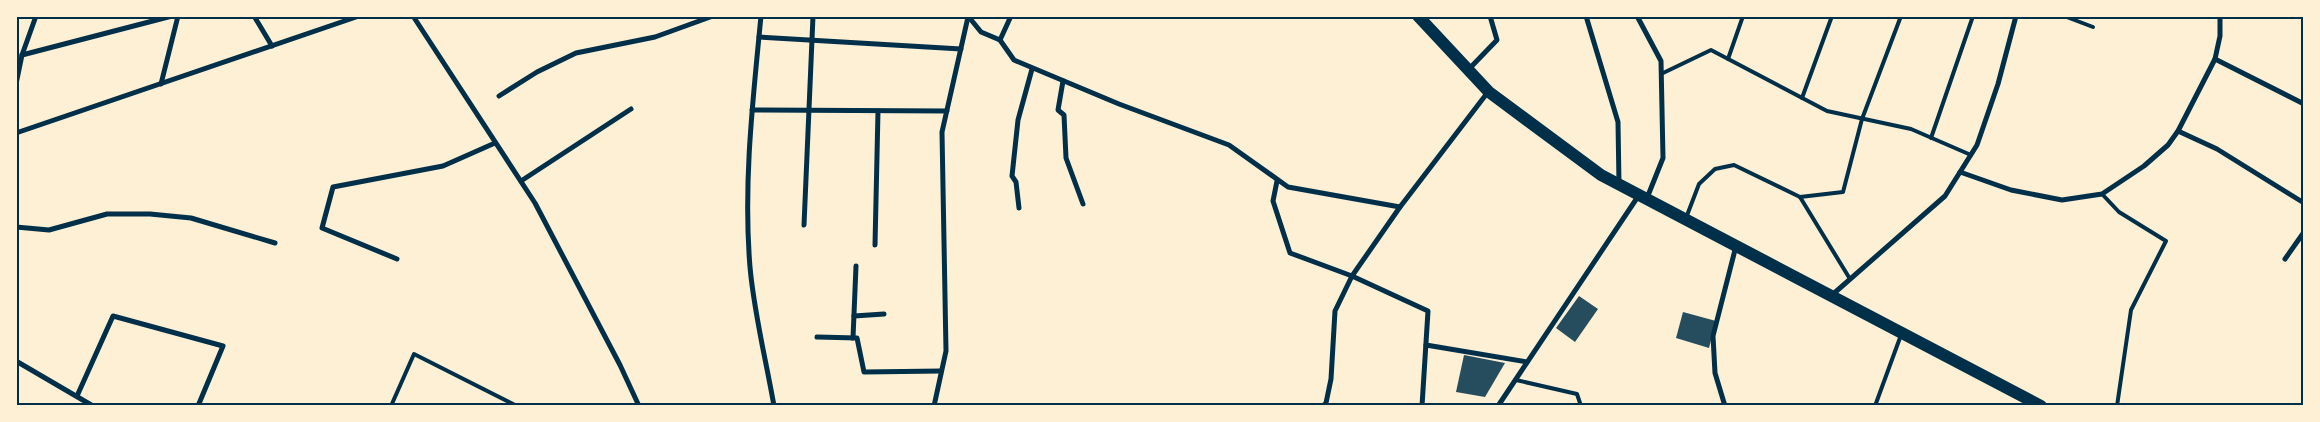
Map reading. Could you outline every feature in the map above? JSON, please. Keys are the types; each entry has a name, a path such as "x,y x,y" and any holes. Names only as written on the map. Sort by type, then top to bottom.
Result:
{"main road":[{"path":"1418,16 1488,92 1601,175 2041,406"}],"street":[{"path":"16,84 22,56 36,16"},
{"path":"22,56 172,16"},
{"path":"161,84 178,16"},
{"path":"254,16 272,46"},
{"path":"16,133 359,16"},
{"path":"413,16 535,203 620,365 639,406"},
{"path":"499,96 537,72 576,53 655,37 713,16"},
{"path":"761,16 752,110 748,211 750,268 774,406"},
{"path":"804,226 813,16"},
{"path":"1000,40 1011,16"},
{"path":"1469,70 1497,40 1490,16"},
{"path":"1586,16 1618,122 1619,184"},
{"path":"1498,406 1643,196 1663,158 1660,61 1637,16"},
{"path":"1832,295 1945,196 1977,145 1998,84 2016,16"},
{"path":"1960,172 2011,190 2062,200 2102,194 2144,166 2168,145 2178,131 2216,59 2220,36 2220,16"},
{"path":"968,17 981,32 1000,40 1014,60 1032,69 1229,145 1288,187 1400,207"},
{"path":"934,406 946,351 942,132 968,17"},
{"path":"759,38 961,49"},
{"path":"2216,59 2304,104"},
{"path":"1019,208 1016,182 1012,176 1018,120 1032,69"},
{"path":"1063,81 1058,110 1064,115 1066,158 1083,204"},
{"path":"1323,406 1328,397 1331,379 1335,310 1352,276 1400,207 1488,92"},
{"path":"521,181 630,109"},
{"path":"752,110 947,111"},
{"path":"875,245 878,111"},
{"path":"2178,131 2217,149 2304,202"},
{"path":"397,259 322,228 333,188 443,166 496,143"},
{"path":"1277,181 1273,201 1290,253 1352,276 1428,311 1422,406"},
{"path":"16,227 49,230 107,214 150,214 191,218 275,243"},
{"path":"2285,259 2304,232"},
{"path":"1725,406 1715,373 1713,336 1736,245"},
{"path":"853,338 856,266"},
{"path":"854,316 884,314"},
{"path":"77,396 113,316 222,346 198,406"},
{"path":"817,337 857,338 864,372 941,371"},
{"path":"1426,345 1527,362"},
{"path":"16,361 94,406"}],"lane":[{"path":"1728,59 1744,16"},
{"path":"1802,98 1832,16"},
{"path":"1686,218 1699,184 1716,169 1734,165 1800,197 1842,192 1862,118 1900,16"},
{"path":"1931,138 1973,16"},
{"path":"2064,16 2093,27"},
{"path":"1661,74 1711,50 1827,111 1911,129 1971,155"},
{"path":"2102,194 2118,212 2166,241 2132,310 2117,406"},
{"path":"1800,197 1850,280"},
{"path":"1875,406 1902,333"},
{"path":"391,406 414,354 517,406"},
{"path":"1516,380 1577,394 1581,406"}],"building":[{"path":"1579,296 1598,309 1575,342 1556,328"},
{"path":"1683,312 1716,321 1709,348 1676,338"},
{"path":"1464,355 1505,363 1485,397 1456,392"}]}
